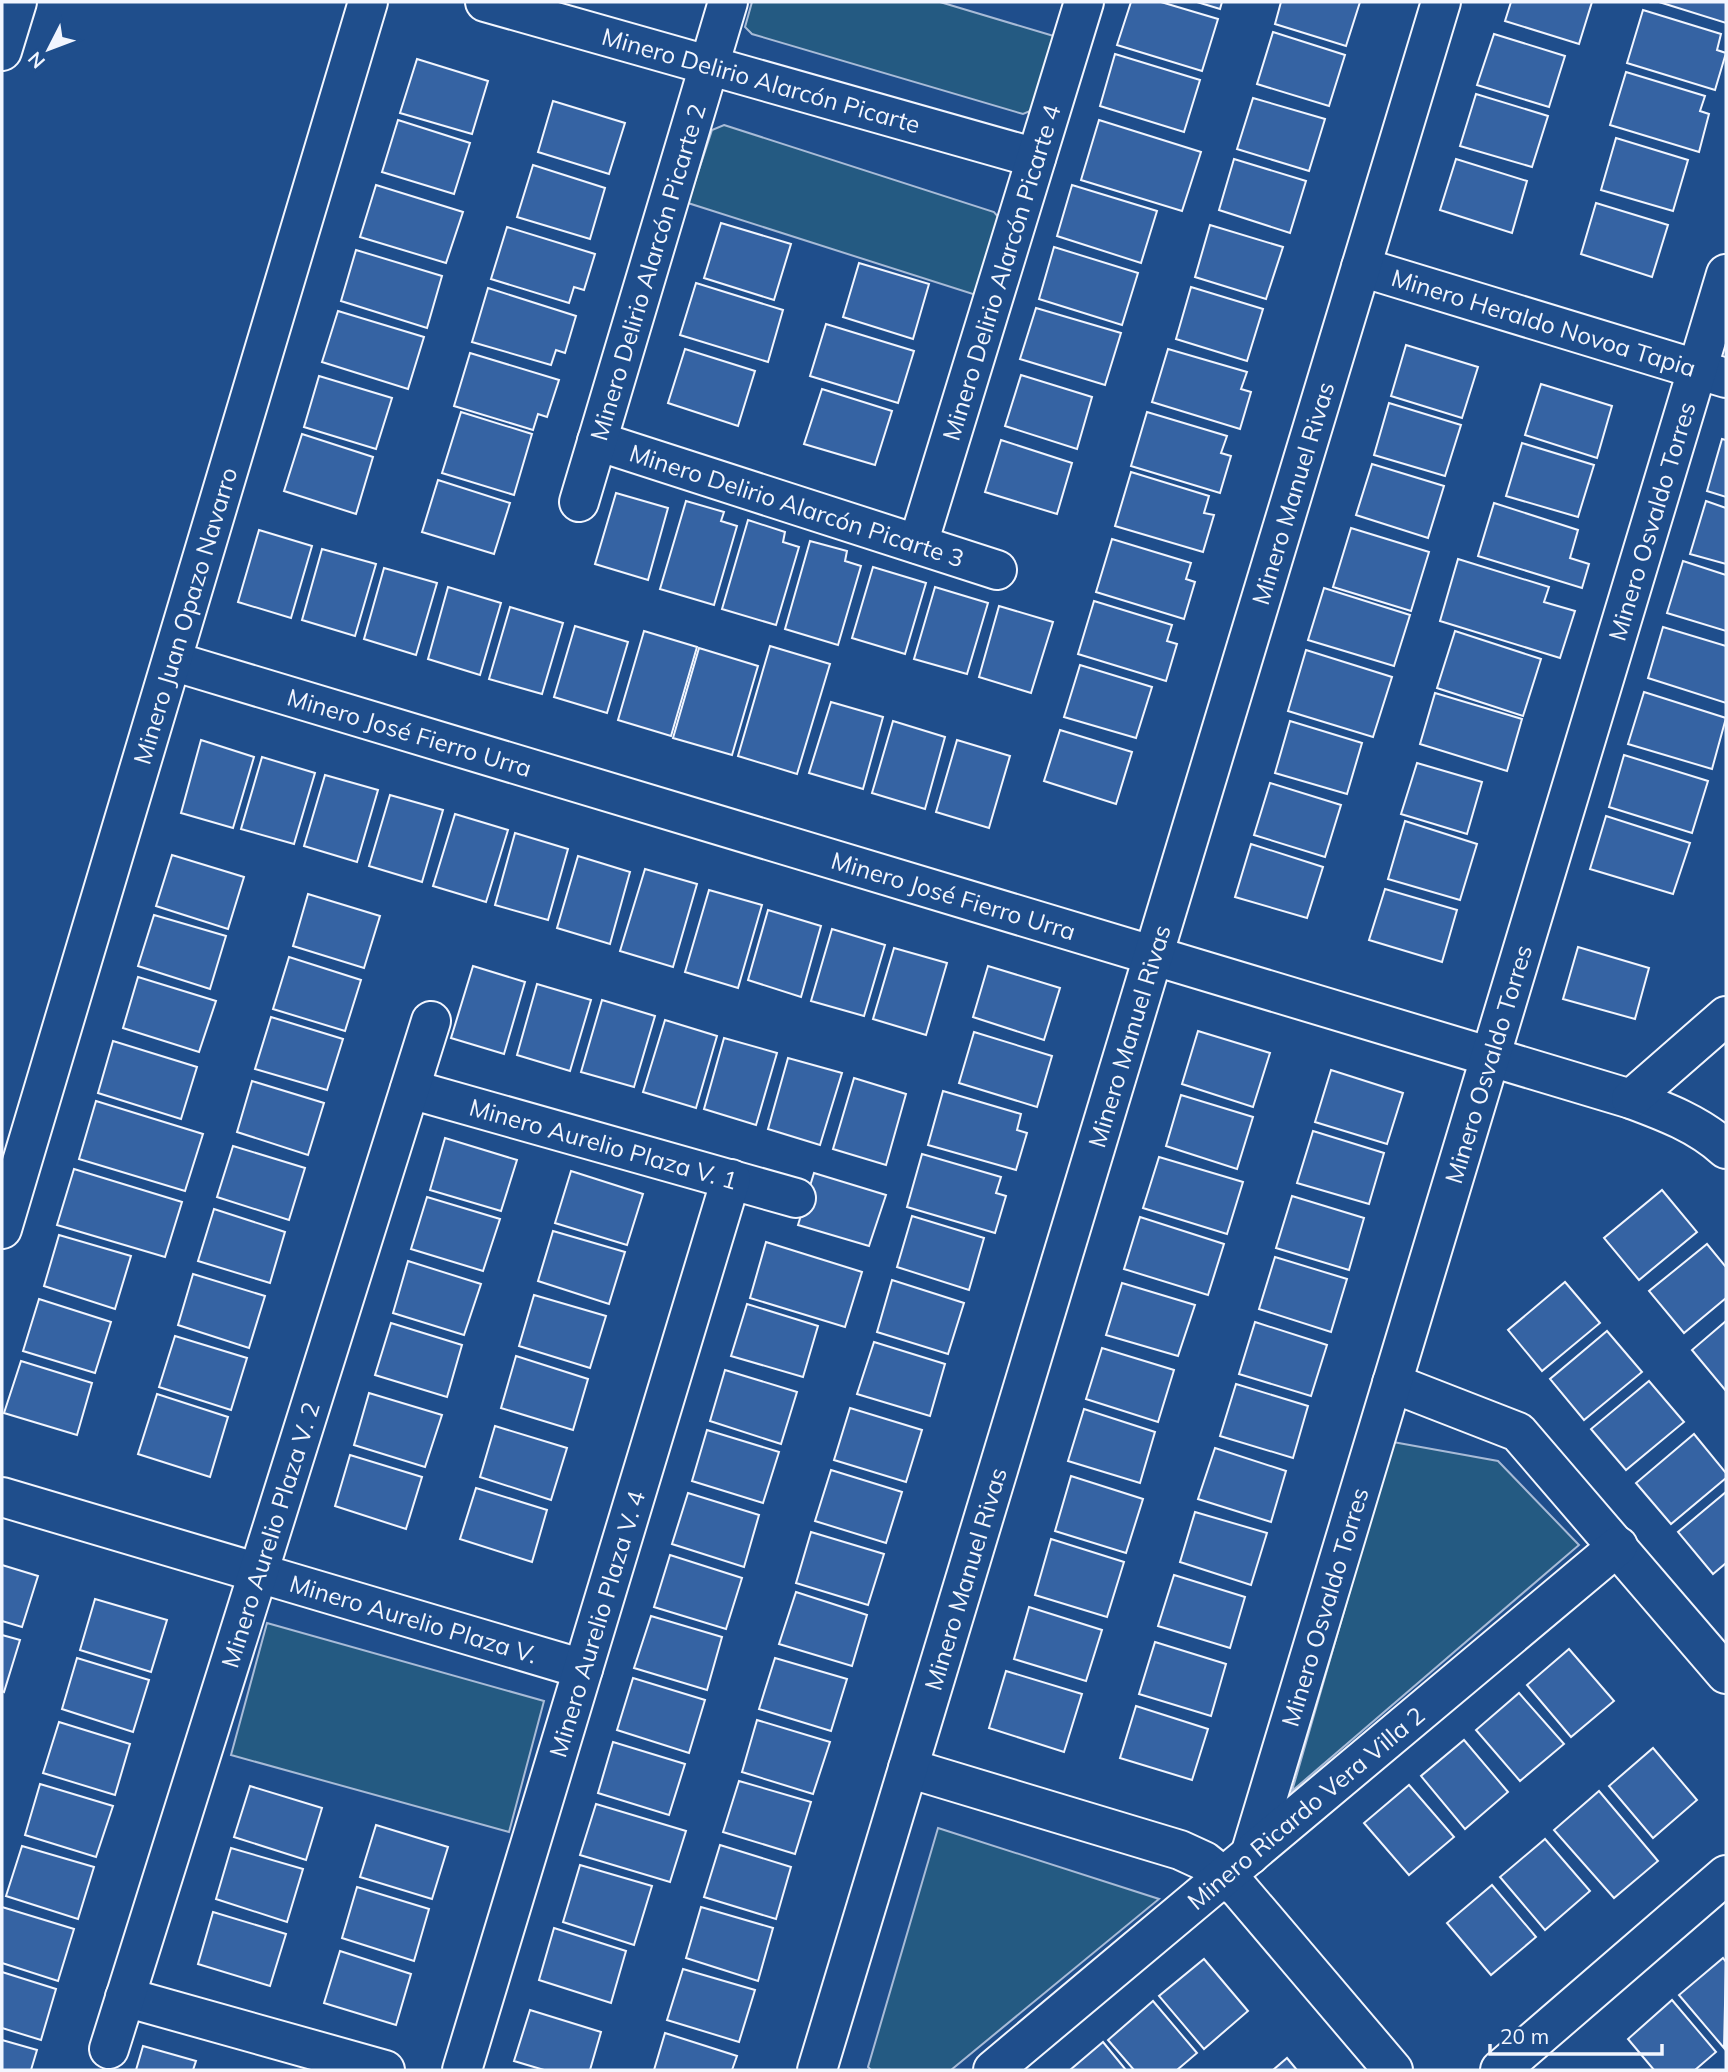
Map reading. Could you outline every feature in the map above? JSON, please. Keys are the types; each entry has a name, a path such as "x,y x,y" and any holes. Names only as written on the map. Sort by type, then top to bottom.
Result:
{"main road":[{"path":"2,51 17,2"},
{"name":"Minero Juan Opazo Navarro","path":"2,1229 369,2"},
{"name":"Minero Delirio Alarcón Picarte","path":"485,2 1036,158"},
{"name":"Minero Delirio Alarcón Picarte 2","path":"579,502 729,2"},
{"name":"Minero Delirio Alarcón Picarte 4","path":"918,544 1084,2"},
{"name":"Minero Manuel Rivas","path":"817,2070 1441,2"},
{"name":"Minero Heraldo Novoa Tapia","path":"1361,267 1712,374"},
{"name":"Minero Osvaldo Torres","path":"1238,1866 1392,1384 1490,1057 1712,374 1726,274"},
{"name":"Minero Delirio Alarcón Picarte 3","path":"597,441 997,570"},
{"name":"Minero José Fierro Urra","path":"172,660 1631,1099 1680,1118 1712,1136 1726,1149"},
{"path":"1631,1099 1726,1016"},
{"name":"Minero Aurelio Plaza V. 2","path":"109,2049 431,1021"},
{"name":"Minero Aurelio Plaza V. 1","path":"410,1088 796,1198"},
{"name":"Minero Aurelio Plaza V. 4","path":"462,2070 731,1179"},
{"path":"1392,1384 1518,1432 1726,1674"},
{"name":"Minero Aurelio Plaza V.","path":"2,1497 583,1669"},
{"name":"Minero Ricardo Vera Villa 2","path":"993,2070 1618,1546"},
{"path":"908,1768 1180,1850 1204,1861 1238,1866 1251,1902 1393,2070"},
{"path":"1500,2070 1726,1875"},
{"path":"125,1997 385,2070"}],"shaded area":[{"path":"752,2 940,2 1057,37 1035,109 1023,114 752,34 745,27"},
{"path":"724,125 994,212 1000,219 976,295 688,203 712,130"},
{"path":"1393,1442 1498,1461 1579,1545 1292,1791"},
{"path":"267,1623 544,1701 509,1832 231,1755"},
{"path":"938,1828 1159,1899 951,2070 871,2070 868,2067"}],"building":[{"path":"1131,2 1161,2 1218,19 1202,71 1117,45"},
{"path":"1197,2 1222,2 1220,9"},
{"path":"1281,2 1360,2 1346,46 1275,24"},
{"path":"1511,2 1592,2 1579,44 1505,21"},
{"path":"1659,2 1726,2 1726,23"},
{"path":"1643,10 1721,34 1717,50 1726,53 1715,90 1627,63"},
{"path":"1273,32 1345,55 1329,106 1257,84"},
{"path":"1494,34 1565,56 1549,107 1477,85"},
{"path":"1115,54 1200,80 1184,132 1100,106"},
{"path":"417,59 488,81 472,134 400,113"},
{"path":"1626,72 1705,96 1700,111 1709,114 1699,152 1610,125"},
{"path":"1476,94 1548,116 1532,167 1460,146"},
{"path":"1253,98 1325,119 1309,171 1237,149"},
{"path":"553,101 625,123 609,174 538,152"},
{"path":"398,120 470,143 454,194 382,172"},
{"path":"1099,120 1201,152 1182,211 1081,180"},
{"path":"1616,138 1688,160 1673,211 1601,190"},
{"path":"1234,159 1306,181 1290,233 1219,210"},
{"path":"1456,159 1527,181 1512,233 1440,210"},
{"path":"533,165 605,188 590,239 517,217"},
{"path":"376,185 463,212 446,263 360,237"},
{"path":"1072,185 1157,211 1141,263 1057,236"},
{"path":"1596,203 1668,225 1652,277 1581,254"},
{"path":"721,223 791,244 774,300 704,278"},
{"path":"1210,225 1283,247 1266,299 1195,277"},
{"path":"507,227 595,254 584,290 574,287 569,303 491,279"},
{"path":"1054,247 1138,273 1122,325 1039,299"},
{"path":"356,250 442,276 427,328 341,301"},
{"path":"859,263 929,284 913,339 843,317"},
{"path":"696,283 783,310 768,362 680,335"},
{"path":"1191,287 1263,309 1247,361 1176,339"},
{"path":"488,288 576,316 565,353 556,350 551,365 472,342"},
{"path":"1036,308 1121,333 1105,385 1020,359"},
{"path":"338,311 424,337 408,389 322,362"},
{"path":"826,324 914,351 898,403 810,376"},
{"path":"1406,345 1478,367 1462,418 1391,396"},
{"path":"685,349 755,371 738,426 668,403"},
{"path":"1168,349 1247,372 1241,389 1251,392 1240,429 1152,402"},
{"path":"470,353 559,380 547,417 538,414 533,430 454,406"},
{"path":"1021,375 1092,397 1077,449 1005,426"},
{"path":"319,376 392,398 376,449 304,427"},
{"path":"1541,384 1612,406 1597,458 1525,435"},
{"path":"822,389 892,411 875,465 804,444"},
{"path":"1389,403 1461,425 1445,476 1374,455"},
{"path":"461,412 532,434 514,495 442,473"},
{"path":"1147,412 1227,436 1221,453 1231,456 1220,493 1131,466"},
{"path":"302,434 373,457 356,514 284,491"},
{"path":"1722,439 1726,440 1726,497 1707,491"},
{"path":"1001,440 1072,463 1057,514 985,492"},
{"path":"1522,443 1594,465 1578,517 1506,496"},
{"path":"1372,464 1444,486 1428,538 1356,515"},
{"path":"1131,472 1209,496 1204,513 1214,515 1203,552 1115,526"},
{"path":"438,480 510,503 494,554 422,532"},
{"path":"616,493 668,508 648,580 595,564"},
{"path":"686,501 724,512 721,521 737,526 714,605 660,589"},
{"path":"1706,501 1726,508 1726,564 1690,554"},
{"path":"1494,503 1578,530 1570,558 1589,564 1582,588 1478,556"},
{"path":"748,520 785,532 783,542 799,547 776,625 722,609"},
{"path":"1351,528 1429,552 1411,611 1333,587"},
{"path":"259,530 312,546 291,618 238,602"},
{"path":"1112,539 1191,563 1186,579 1195,582 1184,619 1096,592"},
{"path":"810,541 847,551 845,561 861,566 838,645 785,629"},
{"path":"322,549 376,564 355,636 302,620"},
{"path":"1458,559 1549,587 1544,602 1575,611 1560,658 1440,621"},
{"path":"1683,561 1726,575 1726,631 1667,613"},
{"path":"873,567 926,583 905,654 852,638"},
{"path":"384,568 437,583 416,655 364,639"},
{"path":"448,587 501,603 480,675 428,659"},
{"path":"935,587 988,603 967,674 914,659"},
{"path":"1324,588 1410,615 1394,666 1308,640"},
{"path":"1094,601 1172,625 1167,641 1177,644 1166,681 1078,654"},
{"path":"999,606 1053,622 1031,693 979,677"},
{"path":"510,607 563,623 542,694 489,679"},
{"path":"575,626 628,642 607,713 554,697"},
{"path":"1663,627 1726,646 1726,703 1648,678"},
{"path":"644,631 697,647 671,736 618,720"},
{"path":"1455,631 1541,659 1523,716 1437,688"},
{"path":"770,646 830,664 797,774 738,756"},
{"path":"699,648 758,666 732,755 673,738"},
{"path":"1306,650 1392,677 1373,737 1288,711"},
{"path":"1080,665 1152,687 1136,738 1064,717"},
{"path":"1644,692 1726,718 1712,769 1628,744"},
{"path":"1435,693 1522,719 1507,771 1420,744"},
{"path":"831,702 883,717 863,789 809,773"},
{"path":"893,721 945,737 925,809 872,793"},
{"path":"1290,721 1362,743 1347,794 1275,773"},
{"path":"1060,730 1132,752 1116,804 1044,781"},
{"path":"201,740 254,757 233,828 181,813"},
{"path":"957,740 1010,756 989,828 936,812"},
{"path":"1624,755 1708,781 1692,833 1609,807"},
{"path":"262,757 315,773 294,844 241,829"},
{"path":"1417,763 1482,782 1467,834 1401,814"},
{"path":"325,775 378,790 357,862 304,846"},
{"path":"1270,783 1341,805 1325,857 1254,835"},
{"path":"390,795 443,810 422,882 369,866"},
{"path":"455,814 508,830 486,902 433,886"},
{"path":"1606,816 1690,843 1673,894 1590,869"},
{"path":"1405,821 1477,844 1460,900 1388,879"},
{"path":"515,833 568,849 548,920 495,905"},
{"path":"1251,844 1323,867 1307,918 1235,897"},
{"path":"172,855 244,877 228,929 156,906"},
{"path":"578,856 630,872 610,944 557,928"},
{"path":"645,869 697,884 673,967 620,951"},
{"path":"1385,889 1457,910 1442,962 1369,940"},
{"path":"709,890 762,905 738,988 685,972"},
{"path":"308,894 380,916 364,968 293,946"},
{"path":"768,910 821,926 801,997 748,980"},
{"path":"154,915 226,936 210,989 138,966"},
{"path":"832,929 885,945 864,1016 811,1001"},
{"path":"1578,947 1649,968 1635,1019 1563,999"},
{"path":"894,948 947,963 926,1035 873,1019"},
{"path":"289,957 361,980 345,1031 273,1009"},
{"path":"473,966 525,982 504,1054 451,1038"},
{"path":"988,966 1060,988 1044,1040 973,1017"},
{"path":"138,977 216,1001 199,1052 123,1028"},
{"path":"537,984 591,1000 570,1071 517,1055"},
{"path":"602,1000 655,1016 634,1087 581,1072"},
{"path":"271,1017 343,1039 327,1090 255,1069"},
{"path":"665,1020 717,1036 696,1108 643,1092"},
{"path":"1198,1031 1270,1053 1253,1107 1182,1084"},
{"path":"974,1032 1052,1056 1037,1107 959,1083"},
{"path":"724,1038 777,1053 756,1125 704,1109"},
{"path":"113,1041 197,1067 181,1119 98,1093"},
{"path":"788,1058 842,1073 820,1145 768,1129"},
{"path":"1331,1070 1403,1093 1387,1144 1315,1122"},
{"path":"854,1078 906,1094 886,1165 833,1149"},
{"path":"252,1081 324,1103 308,1155 237,1132"},
{"path":"943,1091 1021,1114 1017,1130 1027,1133 1016,1170 928,1145"},
{"path":"1181,1095 1253,1117 1237,1169 1166,1146"},
{"path":"96,1101 203,1134 185,1191 79,1159"},
{"path":"1313,1131 1384,1153 1369,1204 1297,1183"},
{"path":"445,1138 517,1160 501,1211 430,1190"},
{"path":"233,1146 305,1168 289,1220 217,1197"},
{"path":"922,1154 1001,1177 996,1193 1006,1196 995,1233 907,1207"},
{"path":"1159,1157 1243,1182 1227,1234 1143,1208"},
{"path":"74,1169 182,1202 165,1257 57,1225"},
{"path":"571,1171 643,1194 627,1245 555,1223"},
{"path":"814,1173 886,1195 869,1246 798,1225"},
{"path":"1662,1190 1697,1232 1639,1280 1604,1238"},
{"path":"1292,1196 1364,1218 1349,1270 1276,1248"},
{"path":"427,1197 500,1219 483,1271 411,1249"},
{"path":"214,1209 285,1232 270,1283 198,1261"},
{"path":"912,1216 984,1238 969,1290 897,1267"},
{"path":"1140,1217 1224,1244 1208,1295 1124,1269"},
{"path":"553,1231 625,1252 609,1304 538,1281"},
{"path":"59,1235 131,1256 115,1309 44,1286"},
{"path":"766,1242 862,1272 845,1327 750,1298"},
{"path":"1707,1244 1726,1267 1726,1298 1684,1333 1649,1291"},
{"path":"1275,1257 1347,1279 1331,1332 1259,1309"},
{"path":"408,1261 481,1284 464,1335 393,1313"},
{"path":"193,1274 265,1296 249,1348 178,1325"},
{"path":"892,1280 964,1303 948,1354 877,1332"},
{"path":"1565,1282 1600,1323 1542,1371 1508,1330"},
{"path":"1122,1283 1195,1305 1178,1356 1106,1335"},
{"path":"534,1295 606,1316 590,1368 519,1346"},
{"path":"39,1299 111,1322 95,1373 23,1351"},
{"path":"747,1304 818,1326 803,1377 731,1356"},
{"path":"1726,1321 1726,1391 1692,1350"},
{"path":"1255,1322 1327,1345 1311,1396 1239,1374"},
{"path":"391,1323 462,1345 447,1397 375,1375"},
{"path":"1607,1331 1642,1372 1584,1420 1550,1379"},
{"path":"175,1336 247,1358 231,1410 159,1387"},
{"path":"874,1342 945,1364 930,1416 857,1394"},
{"path":"1102,1348 1174,1370 1158,1422 1086,1399"},
{"path":"516,1356 588,1379 573,1430 501,1408"},
{"path":"21,1361 92,1383 77,1435 4,1413"},
{"path":"725,1370 797,1392 781,1444 710,1421"},
{"path":"1649,1381 1684,1422 1626,1470 1591,1429"},
{"path":"1236,1384 1308,1406 1293,1458 1220,1436"},
{"path":"369,1393 442,1415 425,1467 354,1445"},
{"path":"157,1394 228,1417 210,1477 138,1454"},
{"path":"850,1408 922,1430 906,1482 834,1460"},
{"path":"1084,1409 1155,1432 1140,1483 1068,1461"},
{"path":"495,1426 567,1448 551,1500 480,1477"},
{"path":"707,1430 779,1452 763,1503 692,1481"},
{"path":"1694,1434 1726,1473 1726,1478 1671,1524 1636,1483"},
{"path":"1215,1448 1286,1471 1271,1522 1198,1499"},
{"path":"350,1455 422,1477 406,1529 335,1506"},
{"path":"831,1470 902,1492 886,1543 815,1521"},
{"path":"1071,1476 1143,1499 1126,1553 1055,1531"},
{"path":"476,1488 547,1510 532,1562 460,1539"},
{"path":"1726,1492 1726,1563 1713,1574 1678,1532"},
{"path":"688,1493 759,1515 744,1567 672,1544"},
{"path":"1195,1512 1267,1533 1251,1585 1180,1562"},
{"path":"811,1532 884,1554 868,1605 796,1583"},
{"path":"1051,1539 1124,1562 1107,1617 1035,1595"},
{"path":"670,1555 742,1578 726,1629 654,1607"},
{"path":"2,1565 38,1576 22,1627 2,1621"},
{"path":"1174,1575 1245,1597 1230,1648 1158,1626"},
{"path":"796,1592 867,1615 852,1666 779,1644"},
{"path":"95,1599 167,1620 151,1672 80,1650"},
{"path":"1029,1607 1102,1630 1086,1681 1014,1659"},
{"path":"651,1616 722,1637 707,1690 634,1668"},
{"path":"2,1635 20,1640 4,1692 2,1691"},
{"path":"1155,1642 1226,1664 1211,1716 1139,1694"},
{"path":"1569,1649 1614,1701 1571,1737 1527,1685"},
{"path":"77,1658 149,1680 133,1732 62,1709"},
{"path":"775,1658 847,1679 831,1731 759,1709"},
{"path":"1006,1671 1082,1694 1064,1752 989,1728"},
{"path":"633,1678 705,1700 689,1753 617,1730"},
{"path":"1519,1693 1564,1744 1520,1781 1476,1730"},
{"path":"1136,1706 1208,1729 1192,1780 1120,1758"},
{"path":"757,1720 830,1742 813,1794 742,1772"},
{"path":"59,1722 130,1744 115,1795 43,1773"},
{"path":"1464,1740 1508,1792 1465,1829 1421,1776"},
{"path":"613,1742 685,1764 669,1815 598,1793"},
{"path":"1653,1748 1697,1800 1653,1838 1609,1786"},
{"path":"739,1781 811,1802 795,1854 723,1832"},
{"path":"40,1784 113,1806 96,1857 25,1835"},
{"path":"1409,1785 1454,1837 1409,1875 1364,1823"},
{"path":"250,1786 322,1808 306,1860 234,1837"},
{"path":"1599,1791 1658,1861 1614,1898 1554,1830"},
{"path":"596,1804 686,1831 670,1882 580,1855"},
{"path":"376,1825 448,1847 432,1899 360,1877"},
{"path":"1545,1839 1590,1891 1545,1930 1500,1877"},
{"path":"720,1845 791,1867 776,1919 704,1897"},
{"path":"22,1846 94,1867 78,1919 6,1896"},
{"path":"231,1848 303,1869 287,1922 216,1899"},
{"path":"580,1865 652,1886 634,1945 563,1922"},
{"path":"1492,1885 1536,1937 1491,1975 1447,1923"},
{"path":"357,1887 429,1909 414,1961 342,1938"},
{"path":"2,1907 74,1929 58,1981 2,1963"},
{"path":"701,1907 773,1928 758,1981 686,1958"},
{"path":"213,1912 286,1934 270,1986 198,1964"},
{"path":"554,1928 626,1951 611,2003 539,1980"},
{"path":"340,1951 411,1974 396,2025 324,2003"},
{"path":"1723,1958 1726,1962 1724,2048 1679,1995"},
{"path":"1204,1959 1248,2011 1204,2049 1159,1996"},
{"path":"683,1969 755,1990 739,2042 667,2020"},
{"path":"2,1972 56,1989 41,2040 2,2028"},
{"path":"1672,2000 1716,2052 1695,2070 1654,2070 1628,2039"},
{"path":"1153,2001 1197,2053 1177,2070 1134,2070 1108,2040"},
{"path":"530,2010 601,2032 590,2070 544,2070 514,2061"},
{"path":"665,2033 737,2056 732,2070 654,2070"},
{"path":"2,2040 37,2050 31,2070 2,2070"},
{"path":"1103,2042 1126,2070 1070,2070"},
{"path":"143,2046 196,2061 193,2070 136,2070"},
{"path":"1287,2058 1297,2070 1273,2070"}]}
